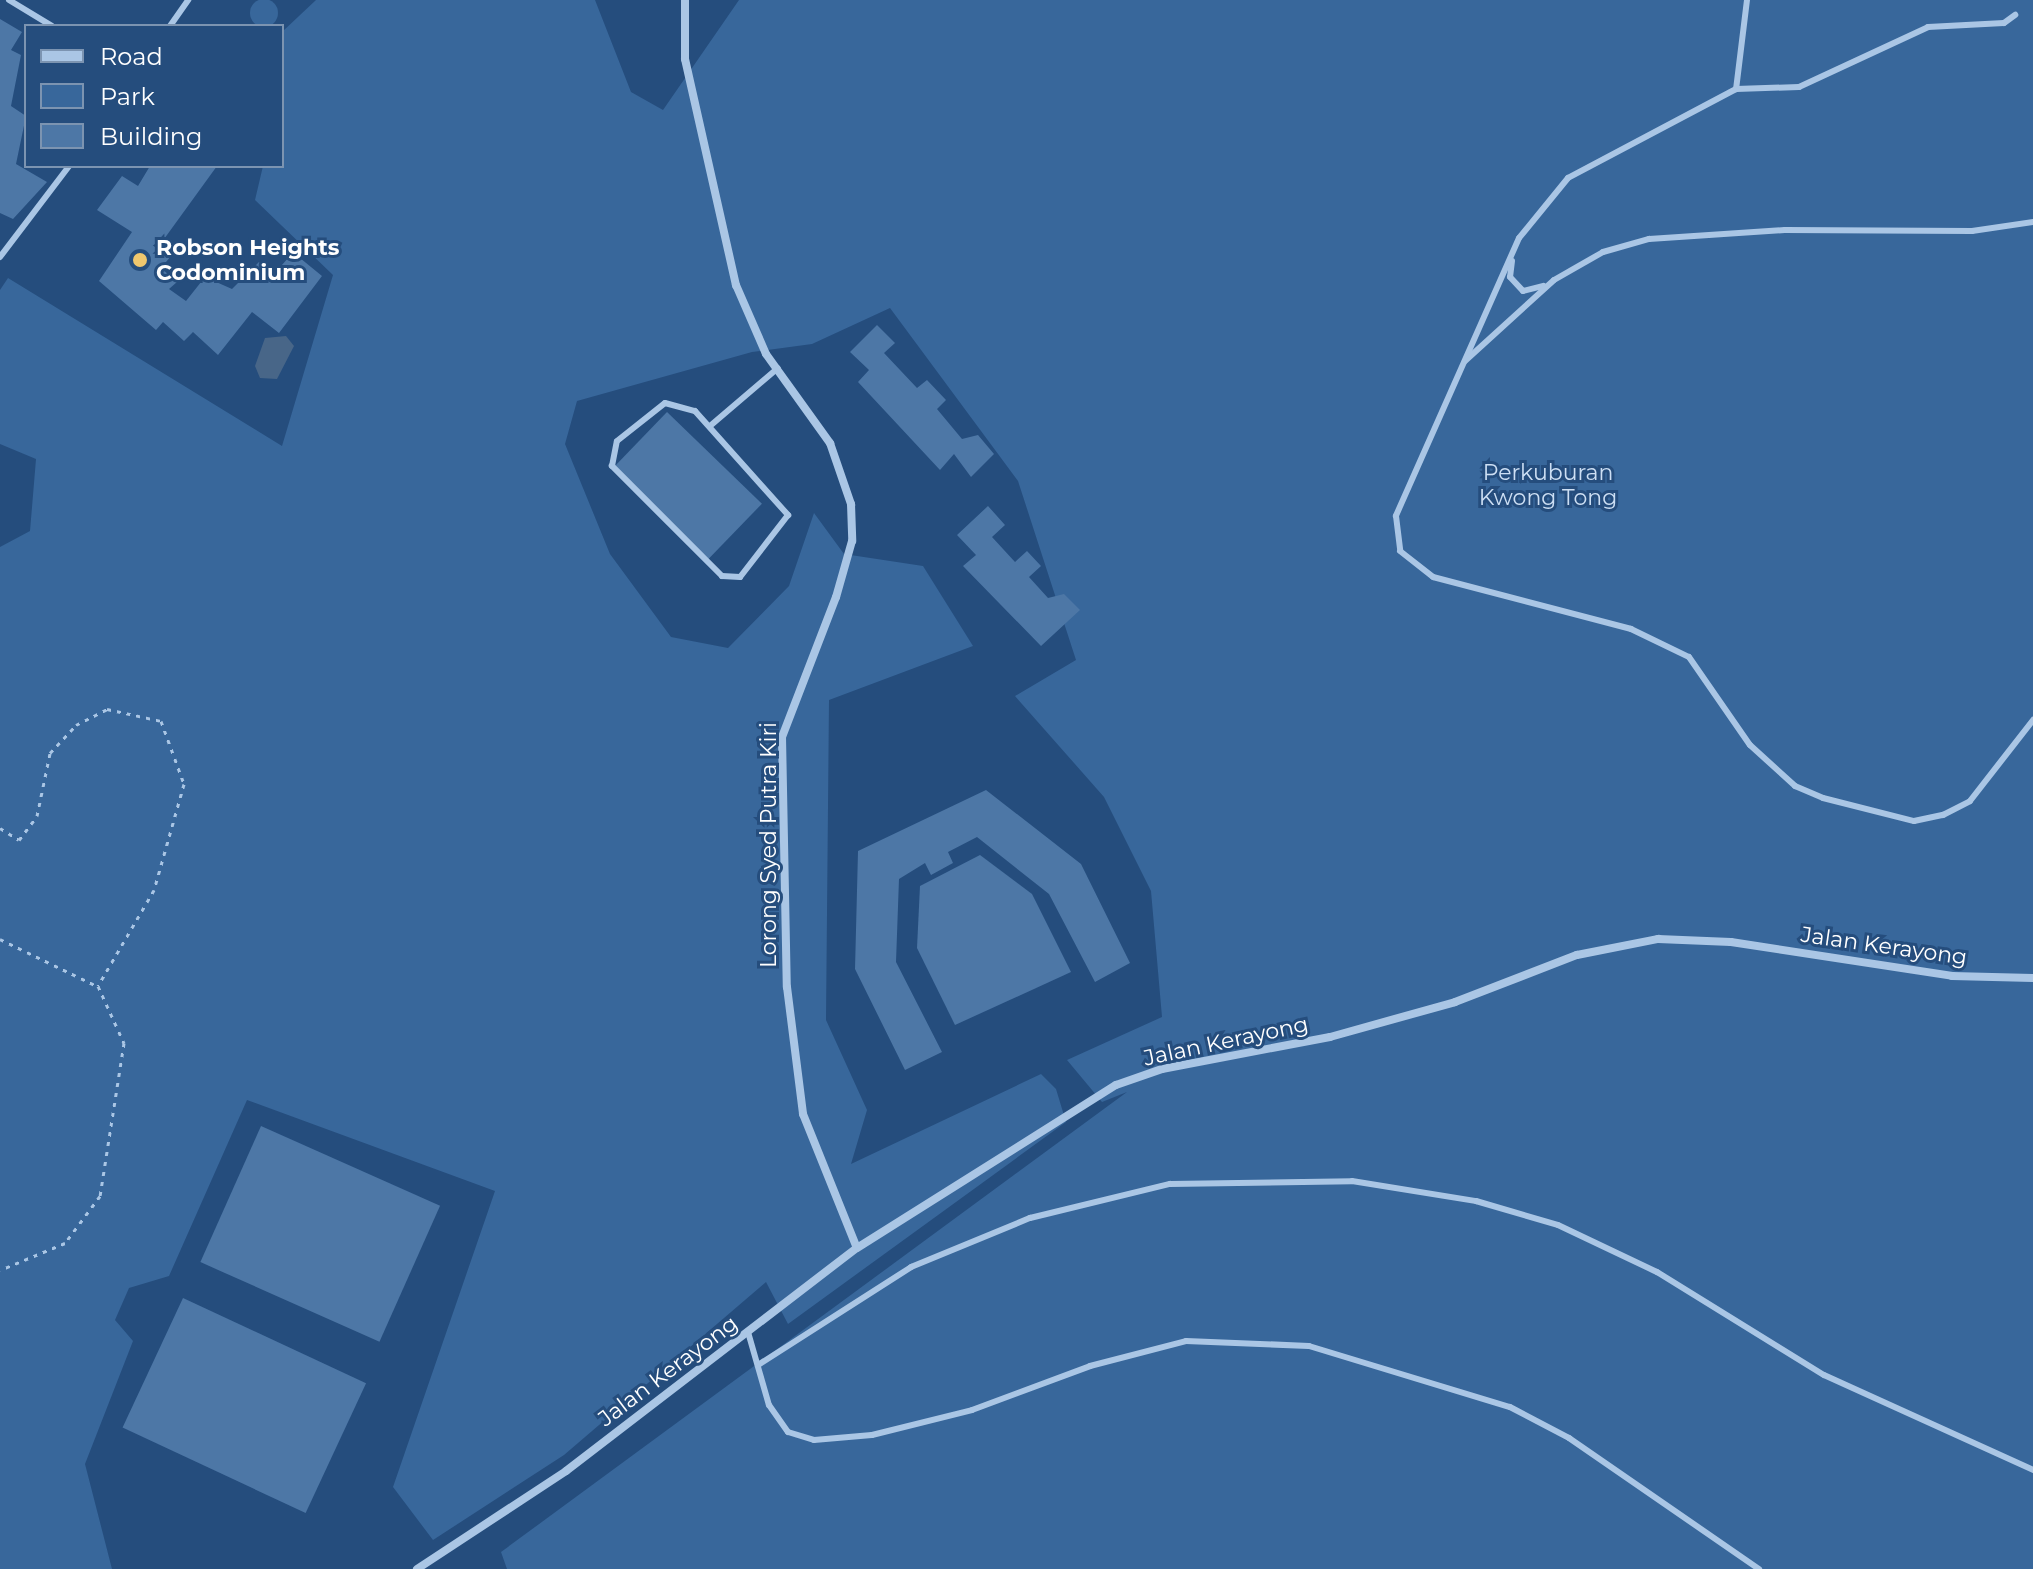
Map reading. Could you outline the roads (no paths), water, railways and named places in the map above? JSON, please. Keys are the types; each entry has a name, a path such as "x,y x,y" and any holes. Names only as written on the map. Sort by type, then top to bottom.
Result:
{"street":[{"name":"Lorong Syed Putra Kiri","path":"685,0 685,59 722,235 736,285 778,368 830,443 851,504 852,541 836,597 782,737 787,987 803,1114 857,1248"},
{"name":"Jalan Kerayong","path":"417,1569 566,1471 857,1248 1116,1085 1413,1014 1612,945 1731,942 1952,976 2033,978"}],"lane":[{"path":"9,0 49,24"},
{"path":"171,24 188,0"},
{"path":"1736,89 1747,0"},
{"path":"2015,15 2004,23 1928,27 1799,87 1736,89 1568,178 1519,238 1396,516 1400,551 1433,577 1631,629 1689,657 1750,745 1795,786 1914,821 1970,801 2033,720"},
{"path":"0,257 67,168"},
{"path":"1519,238 1510,277 1523,291 1554,280 1603,252 1649,239 1785,230 1972,231 2033,222"},
{"path":"1462,363 1554,280"},
{"path":"710,426 778,368"},
{"path":"665,403 682,404 710,426 788,515 740,577 722,576 612,466 617,441 665,403"},
{"path":"758,1365 911,1267 1030,1218 1170,1184 1352,1181 1476,1201 1558,1225 1657,1272 1824,1375 2033,1470"},
{"path":"748,1332 769,1405 788,1432 814,1440 872,1435 972,1410 1090,1366 1186,1341 1309,1346 1510,1407 1569,1438 1759,1569"},
{"path":"432,1561 438,1569"}],"place":[{"name":"Robson Heights Codominium","path":"140,260"}],"park label":[{"name":"Perkuburan Kwong Tong","path":"1548,484"}]}
